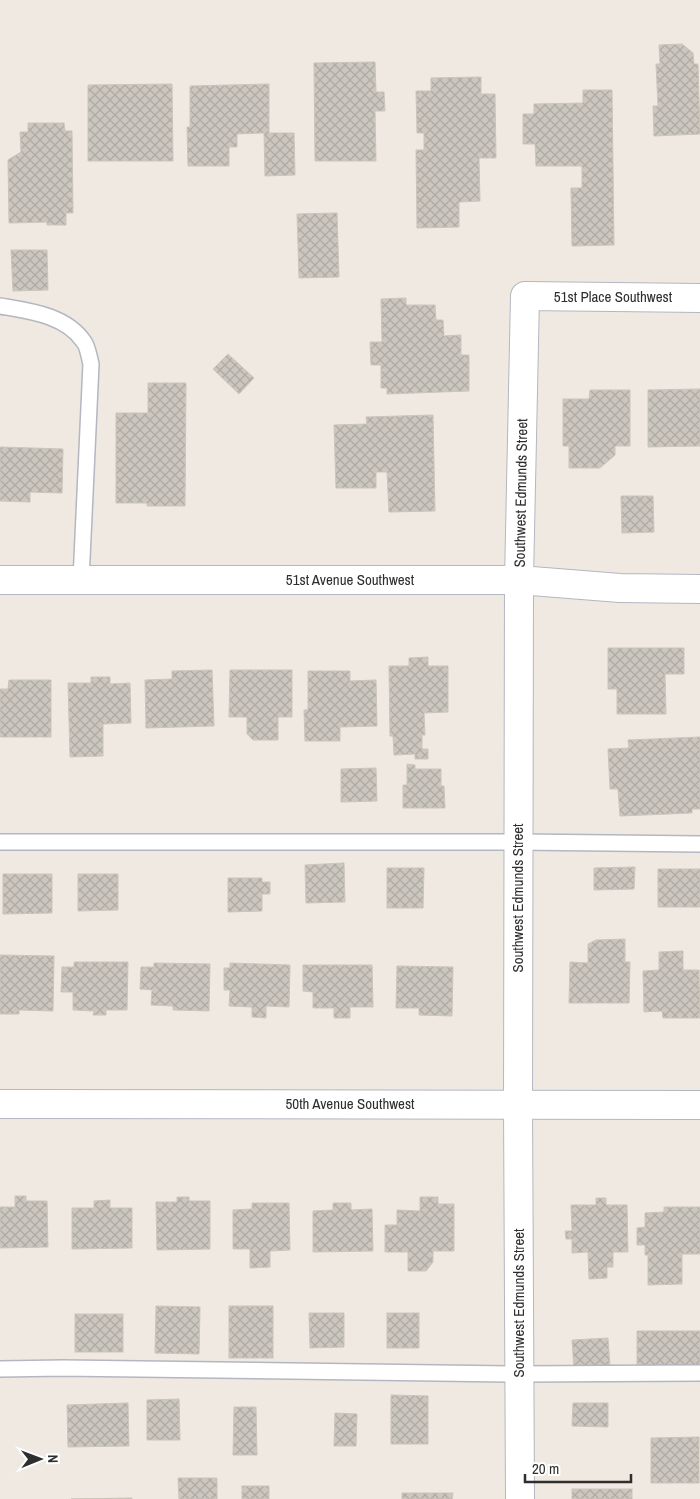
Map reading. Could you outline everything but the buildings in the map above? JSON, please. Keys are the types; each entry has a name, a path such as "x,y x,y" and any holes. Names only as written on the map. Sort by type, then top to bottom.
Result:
{"street":[{"name":"51st Place Southwest","path":"526,296 700,298"},
{"name":"Southwest Edmunds Street","path":"520,1499 518,1105 519,580 526,296"},
{"name":"51st Avenue Southwest","path":"0,580 519,580 620,588 700,589"},
{"name":"50th Avenue Southwest","path":"0,1104 700,1105"}],"lane":[{"path":"0,306 38,313 68,325 85,342 91,364 81,580"},
{"path":"0,842 700,844"},
{"path":"0,1368 520,1374 700,1373"}]}
